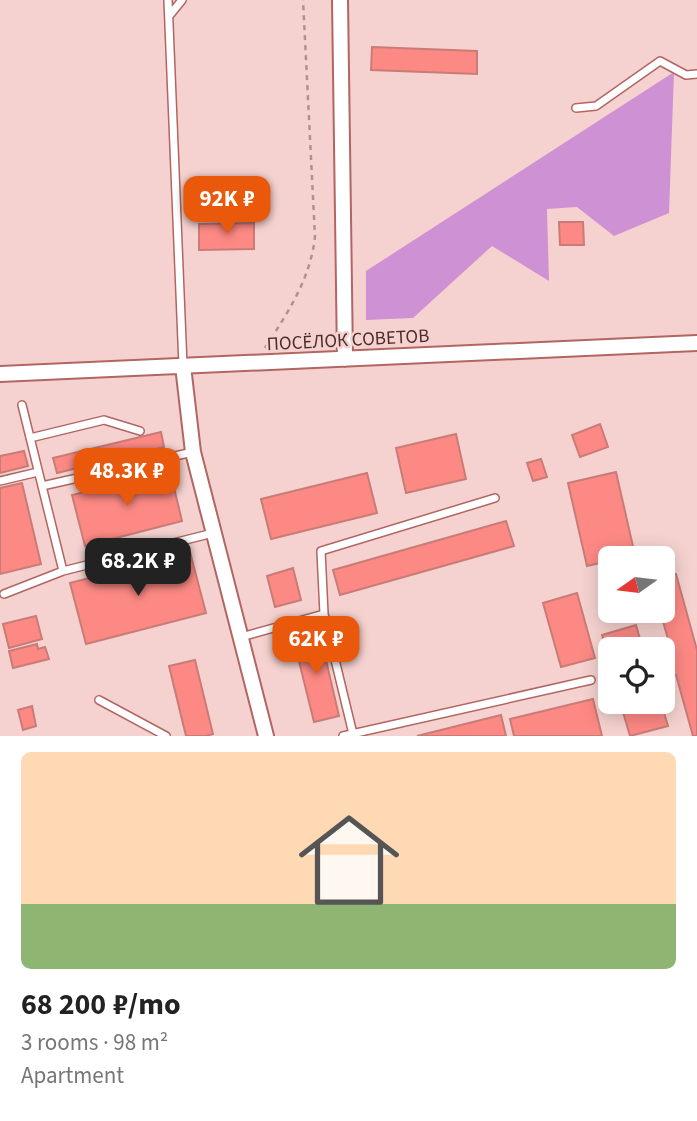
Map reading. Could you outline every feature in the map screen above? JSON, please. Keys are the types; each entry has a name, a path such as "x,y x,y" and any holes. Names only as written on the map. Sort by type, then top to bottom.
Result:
{"street":[{"path":"340,0 345,359"},
{"name":"ПОСЁЛОК СОВЕТОВ","path":"0,374 697,343"},
{"path":"183,366 193,452 266,736"}],"lane":[{"path":"168,0 183,366"},
{"path":"169,16 181,0"},
{"path":"576,108 596,106 660,61 686,75 697,74"},
{"path":"22,405 63,571"},
{"path":"30,438 104,420 140,430"},
{"path":"42,486 193,452"},
{"path":"0,481 38,472"},
{"path":"353,734 324,614 321,551 495,498"},
{"path":"4,594 63,571 213,533"},
{"path":"240,637 324,614"},
{"path":"343,736 591,680"},
{"path":"99,700 166,736"}],"path":[{"path":"255,363 297,297 312,264 315,237 303,0"}],"shaded area":[{"path":"674,72 669,213 614,236 577,207 547,209 549,281 492,246 413,318 366,320 366,271"}],"building":[{"path":"372,47 477,51 477,74 371,70"},
{"path":"559,222 583,222 584,245 560,245"},
{"path":"254,223 254,249 199,250 199,224"},
{"path":"600,424 608,447 580,457 572,435"},
{"path":"161,432 164,447 57,473 53,458"},
{"path":"456,434 466,479 406,493 396,448"},
{"path":"24,451 28,466 0,473 0,456"},
{"path":"541,459 547,477 533,481 527,463"},
{"path":"170,471 182,521 85,546 72,495"},
{"path":"616,472 633,546 598,546 598,563 587,566 568,483"},
{"path":"367,473 377,513 271,539 261,499"},
{"path":"22,483 41,564 0,574 0,488"},
{"path":"506,521 514,546 340,595 333,570"},
{"path":"190,552 206,613 86,644 70,583"},
{"path":"293,568 301,600 275,607 267,576"},
{"path":"676,574 697,650 697,736 693,736 675,675 675,637 667,637 663,623 676,623"},
{"path":"577,593 595,658 561,667 543,603"},
{"path":"36,616 42,639 9,648 3,624"},
{"path":"636,625 639,637 603,637 602,635"},
{"path":"319,630 339,716 314,722 293,637"},
{"path":"37,644 38,649 45,647 49,659 13,668 9,651"},
{"path":"195,660 213,734 206,736 186,736 169,666"},
{"path":"593,699 602,736 514,736 510,719"},
{"path":"32,706 36,726 23,730 18,710"},
{"path":"624,714 664,714 668,726 630,736"},
{"path":"501,715 506,736 417,736"}]}
